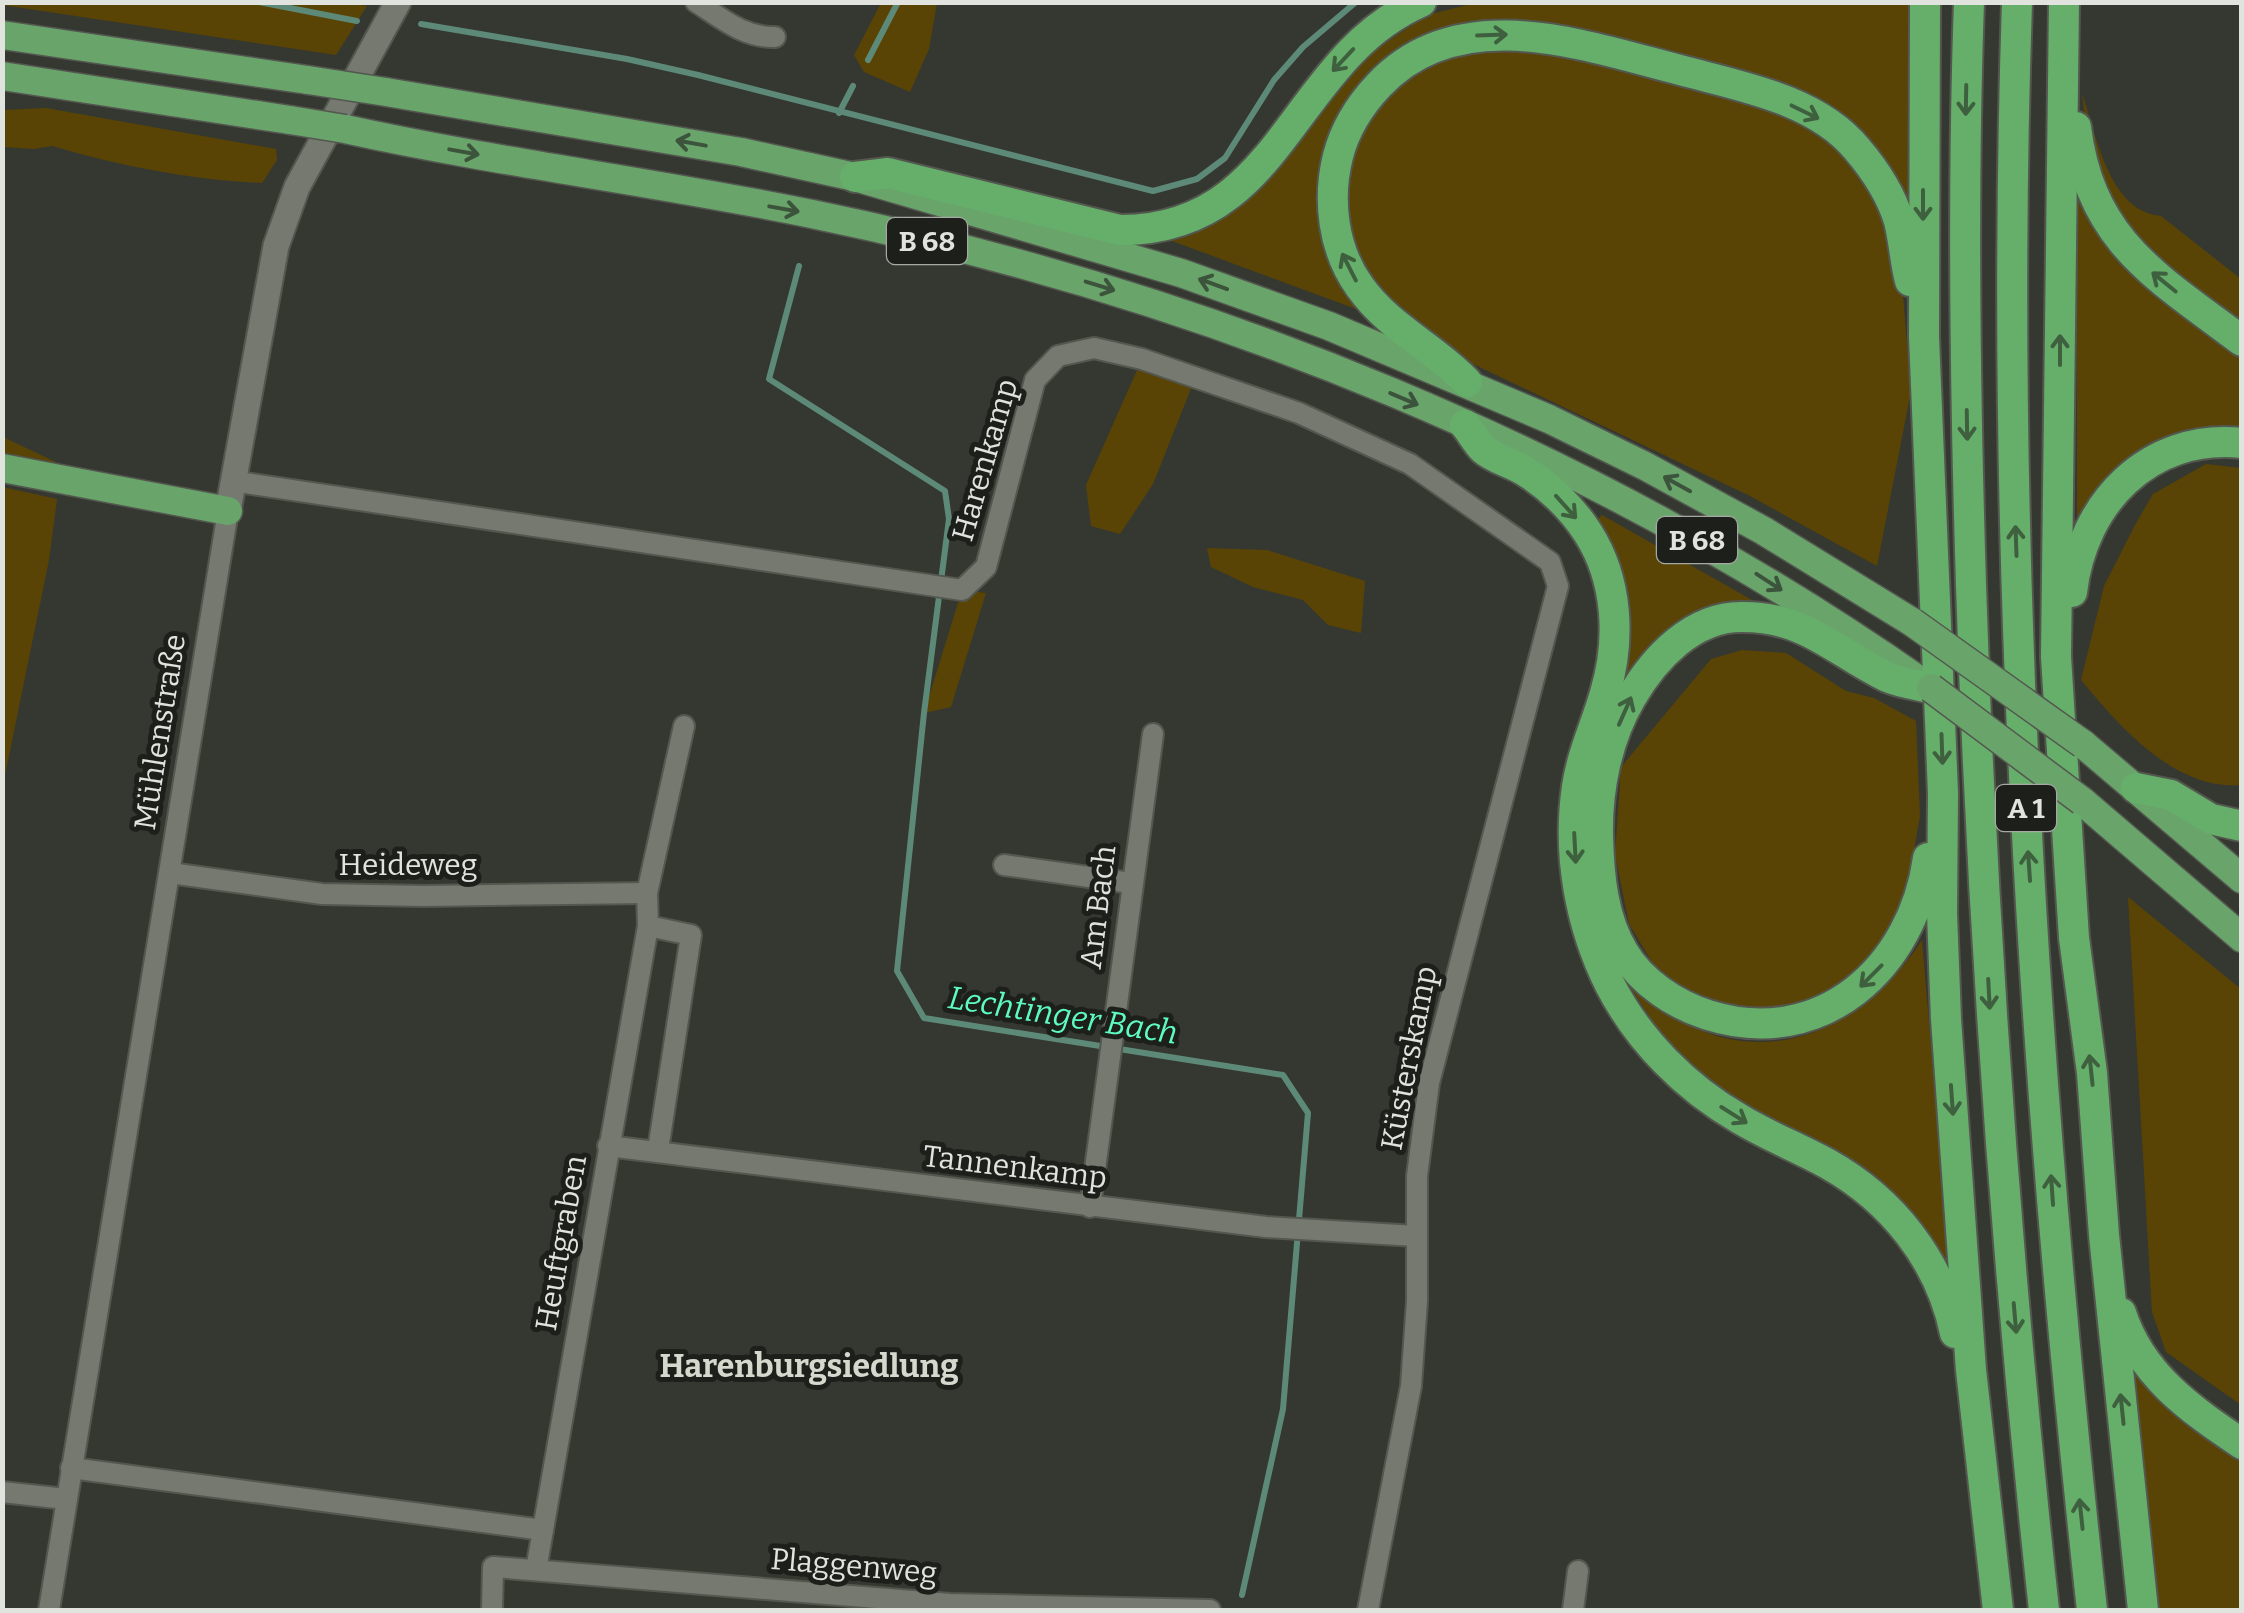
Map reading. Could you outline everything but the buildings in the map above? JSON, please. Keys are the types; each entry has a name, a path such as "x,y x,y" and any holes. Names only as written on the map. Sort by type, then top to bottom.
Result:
{"highway":[{"path":"855,177 888,173 1120,230 1150,230 1184,222 1216,207 1244,183 1337,65 1369,34 1421,2"},
{"path":"1925,2 1924,336 1944,793 1942,913 1946,1020 1971,1370 1998,1610"},
{"name":"A 1","path":"1969,2 1965,294 1980,841 2008,1248 2044,1610"},
{"name":"A 1","path":"2017,2 2014,444 2027,820 2057,1260 2092,1610"},
{"path":"2064,2 2056,657 2074,938 2092,1073 2108,1272 2144,1610"},
{"path":"1467,382 1443,356 1412,339 1386,316 1359,286 1342,251 1333,214 1332,179 1342,142 1361,104 1380,83 1426,49 1466,36 1516,34 1572,42 1769,94 1820,119 1854,145 1880,180 1899,220 1924,336"},
{"name":"B 68","path":"2,35 386,92 741,152 855,177 1181,273 1328,326 1467,382 1645,466 1764,531 1912,622 2083,744 2242,879"},
{"name":"B 68","path":"2,76 287,120 812,214 1071,277 1146,300 1367,383 1530,452 1738,562 1923,683 2082,802 2242,938"},
{"path":"2061,87 2074,110 2080,162 2090,192 2107,224 2160,279 2242,341"},
{"path":"2,96 65,98 265,129 287,120"},
{"path":"1465,424 1484,450 1524,471 1561,499 1588,534 1610,581 1613,657 1585,748 1577,788 1574,839 1577,882 1588,933 1611,986 1639,1030 1689,1083 1740,1120 1828,1164 1864,1187 1892,1214 1919,1244 1937,1276 1958,1347 1971,1370"},
{"path":"2056,657 2068,636 2075,567 2085,536 2117,486 2142,465 2166,452 2192,445 2242,443"},
{"path":"2,468 228,511"},
{"path":"1923,683 1890,679 1812,630 1777,618 1737,616 1702,628 1670,646 1646,672 1626,706 1608,754 1597,805 1598,866 1607,914 1625,955 1654,988 1693,1010 1731,1022 1766,1024 1834,1006 1864,985 1890,957 1909,927 1924,888 1931,822 1944,793"},
{"path":"2136,788 2171,795 2211,818 2242,826"},
{"path":"2108,1272 2138,1353 2179,1399 2242,1444"}],"street":[{"name":"Mühlenstraße","path":"49,1610 232,481 276,246 296,187 398,2"},
{"path":"696,2 742,32 759,38 775,37"},
{"name":"Harenkamp","path":"232,481 962,590 986,567 1034,380 1058,356 1094,348 1160,365 1300,413 1410,464 1550,562 1558,586"},
{"name":"Küsterskamp","path":"1368,1610 1412,1386 1421,1136 1433,1066 1558,586"},
{"name":"Heuftgraben","path":"536,1570 648,926 647,892 684,726"},
{"name":"Am Bach","path":"1090,1207 1153,734"},
{"path":"1004,864 1131,883"},
{"name":"Heideweg","path":"170,873 322,894 647,892"},
{"path":"648,926 691,935 658,1150"},
{"name":"Tannenkamp","path":"608,1146 1266,1228 1416,1236"},
{"path":"71,1468 544,1530"},
{"path":"2,1492 66,1498"},
{"name":"Plaggenweg","path":"492,1610 493,1567 950,1604 1210,1610"},
{"path":"1572,1610 1578,1571"}],"shaded area":[{"path":"1479,2 1911,3 1908,206 1846,124 1596,37 1406,50 1325,174 1367,313 1164,238 1207,227 1241,205 1274,174 1354,64 1427,15"},
{"path":"881,3 937,3 929,49 910,92 864,72 854,55"},
{"path":"2,5 367,6 336,55"},
{"path":"1522,49 1653,76 1797,118 1844,147 1878,193 1900,260 1911,391 1877,566 1750,496 1427,342 1354,266 1340,208 1350,160 1366,122 1388,91 1427,66 1470,50"},
{"path":"2082,94 2107,168 2128,201 2161,216 2241,279 2241,328 2124,230 2090,156"},
{"path":"46,108 276,149 277,160 262,183 156,171 52,146 3,147 3,110"},
{"path":"2073,184 2242,352 2241,433 2202,434 2077,527 2077,334"},
{"path":"1142,359 1196,376 1153,484 1120,534 1091,526 1086,485"},
{"path":"3,437 58,463 3,452"},
{"path":"2206,464 2241,468 2242,785 2217,784 2172,767 2131,735 2081,680 2104,586 2135,525 2153,494"},
{"path":"3,487 57,499 49,560 3,785"},
{"path":"1602,515 1752,600 1748,607 1731,607 1610,715 1628,626 1622,571 1596,521"},
{"path":"1207,548 1267,550 1365,581 1361,633 1328,625 1303,600 1253,587 1211,567"},
{"path":"962,590 986,593 951,707 924,713"},
{"path":"1742,650 1786,653 1846,691 1874,698 1916,721 1920,816 1903,911 1866,963 1822,998 1757,1012 1705,1001 1659,974 1629,924 1615,855 1621,767 1711,659"},
{"path":"2128,897 2241,989 2241,1405 2166,1352 2152,1312"},
{"path":"1922,940 1951,1281 1833,1151 1718,1089 1683,1059 1620,971 1653,1006 1679,1020 1715,1035 1749,1042 1783,1040 1816,1031 1846,1016 1900,970"},
{"path":"2130,1360 2241,1455 2241,1610 2156,1610"}],"waterway":[{"name":"Lechtinger Bach","path":"259,2 357,21"},
{"path":"868,60 898,2"},
{"path":"421,24 698,75 1153,191 1197,179 1225,158 1274,80 1303,47 1356,2"},
{"path":"839,113 853,86"},
{"name":"Lechtinger Bach","path":"799,266 769,379 945,491 949,519 897,971 924,1018 1283,1075 1308,1113 1283,1409 1242,1595"}],"district":[{"name":"Harenburgsiedlung","path":"809,1366"}]}
